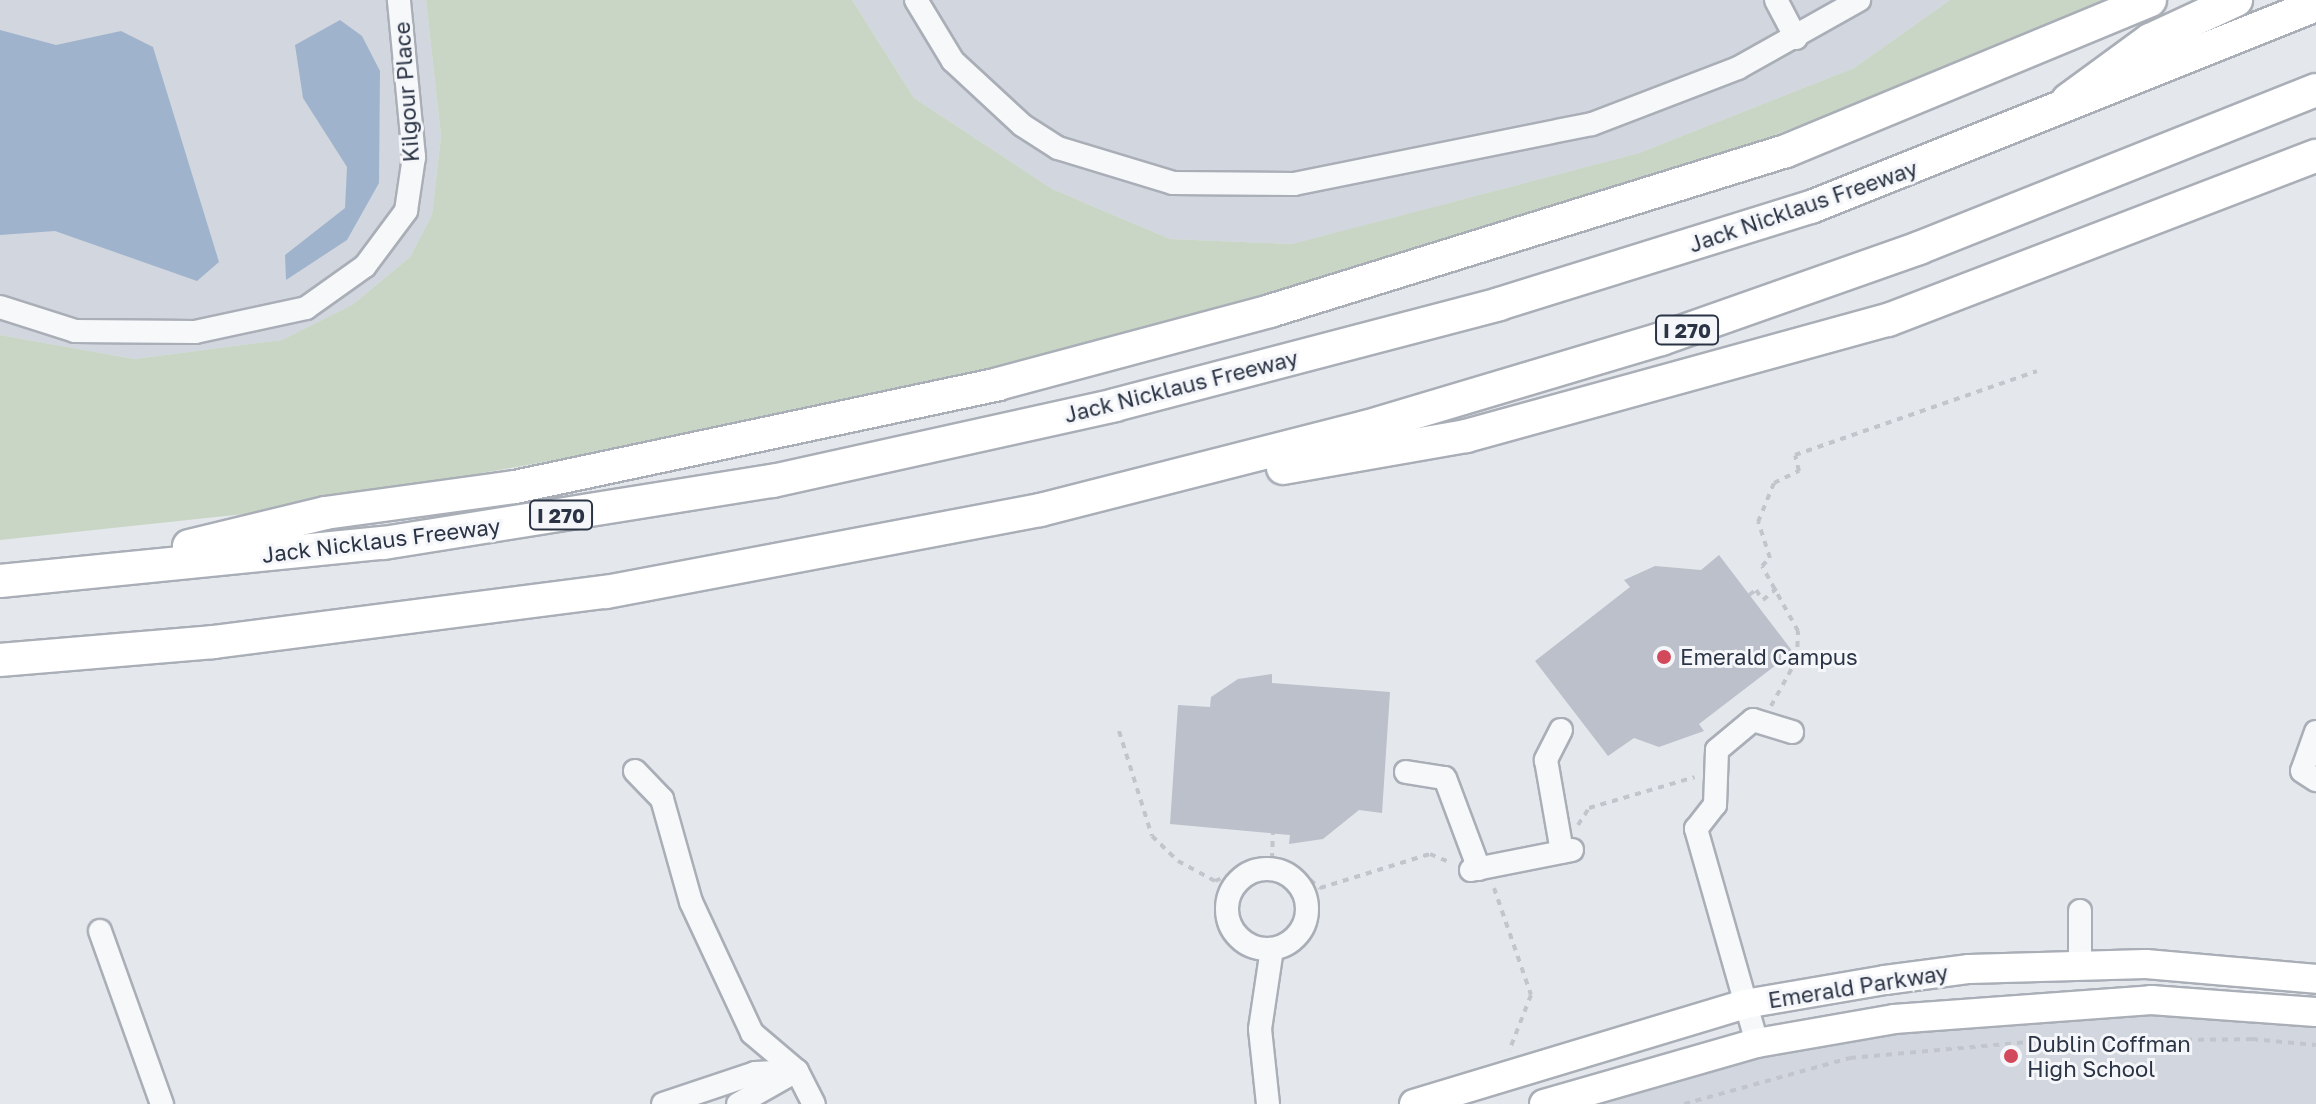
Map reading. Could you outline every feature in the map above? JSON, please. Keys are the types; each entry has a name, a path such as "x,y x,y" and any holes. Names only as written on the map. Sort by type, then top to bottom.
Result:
{"highway":[{"path":"92,572 325,513 515,487 998,384 1255,316 1786,151 2150,0"},
{"path":"2045,119 2112,63 2236,0"},
{"name":"Jack Nicklaus Freeway","path":"0,581 384,543 773,481 1115,405 1499,304 1811,207 2045,119 2316,5"},
{"name":"I 270","path":"0,660 213,642 606,592 1040,510 1366,427 1661,339 1919,248 2316,90"},
{"path":"1040,510 1466,436 1888,320 2316,156"}],"main road":[{"name":"Emerald Parkway","path":"1414,1104 1745,1004 1969,969 2080,966 2316,979"},
{"name":"Emerald Parkway","path":"1544,1104 1757,1043 1894,1019 2151,1000 2316,1012"}],"street":[{"name":"Kilgour Place","path":"0,307 75,331 195,332 306,308 365,266 406,211 414,157 399,0"},
{"path":"916,0 953,61 1022,125 1097,165 1173,183 1294,184 1473,152 1592,124 1738,68 1859,0"},
{"path":"1776,0 1796,38"},
{"path":"1757,1043 1696,829 1715,805 1717,750 1753,720 1792,732"},
{"path":"1406,772 1445,778 1466,867 1567,851 1546,760 1561,730"},
{"path":"2316,732 2302,771 2316,780"},
{"path":"635,771 662,799 691,902 752,1033 797,1071 814,1104"},
{"path":"2080,911 2080,966"},
{"path":"100,931 162,1104"},
{"path":"1268,1104 1260,1029 1272,949"},
{"path":"663,1104 755,1073 797,1071"},
{"path":"738,1104 797,1071"}],"path":[{"path":"1762,707 1770,708 1790,676 1799,647 1792,612 1762,566 1770,558 1760,509 1774,483 1799,471 1795,455 2037,371"},
{"path":"1749,595 1756,590 1763,600 1777,588"},
{"path":"1119,731 1152,836 1164,850 1215,881 1272,859 1292,864 1320,888 1430,854 1466,867 1503,899 1531,995 1508,1053"},
{"path":"1577,827 1589,808 1694,780 1699,763"},
{"path":"1272,859 1273,833"},
{"path":"1684,1104 1865,1056 2042,1041 2252,1039 2316,1045"}],"shaded area":[{"path":"0,0 426,0 441,136 432,215 410,257 352,305 282,340 134,359 0,335"},
{"path":"852,0 1950,0 1854,68 1639,153 1293,244 1170,239 1052,189 914,98"},
{"name":"Dublin Coffman High School","path":"1970,1011 2316,1012 2316,1104 1544,1104 1655,1070"}],"green space":[{"path":"426,0 852,0 914,98 1052,189 1170,239 1292,244 1639,153 1854,68 1950,0 2119,0 1962,66 1562,213 1130,338 776,420 272,511 0,540 0,335 134,359 282,340 352,305 410,257 432,215 441,136"}],"water":[{"path":"340,20 362,36 380,71 379,183 347,240 286,280 285,255 345,208 347,167 303,98 295,45"},
{"path":"0,30 56,45 121,31 153,47 219,262 197,281 55,231 0,235"}],"building":[{"name":"Emerald Campus","path":"1719,555 1793,652 1699,724 1704,731 1659,747 1634,738 1608,756 1535,661 1630,587 1624,580 1655,566 1701,570"},
{"path":"1272,674 1272,683 1390,692 1382,813 1359,810 1323,839 1289,844 1290,835 1170,824 1178,705 1210,707 1211,697 1238,679"}],"place":[{"name":"Emerald Campus","path":"1664,657"},
{"name":"Dublin Coffman High School","path":"2011,1056"}]}
